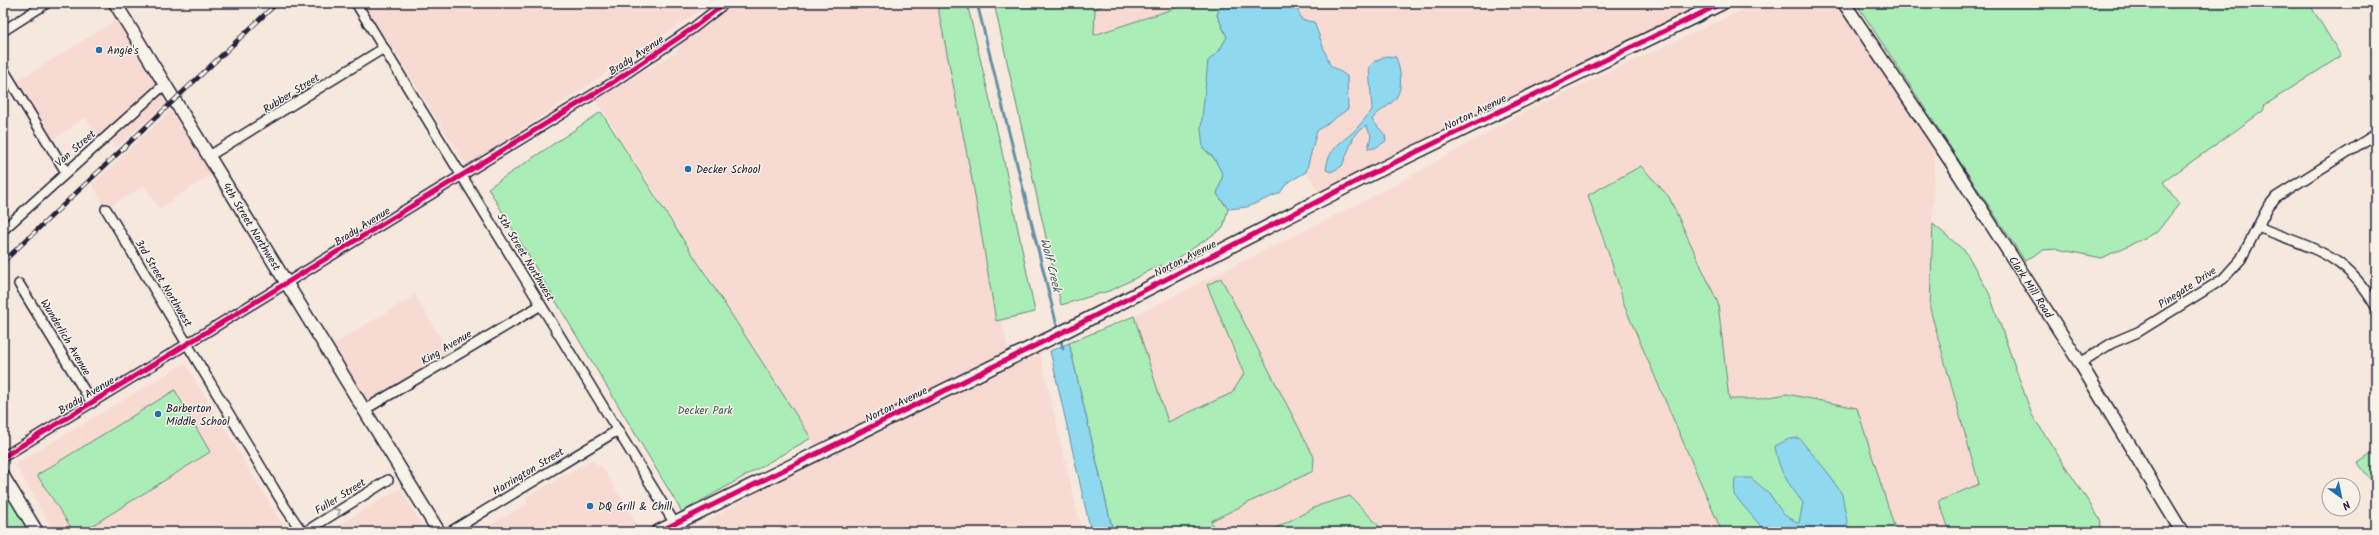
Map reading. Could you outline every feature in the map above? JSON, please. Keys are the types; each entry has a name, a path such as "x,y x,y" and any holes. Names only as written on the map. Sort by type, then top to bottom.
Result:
{"main road":[{"name":"Norton Avenue","path":"658,532 1069,329 1365,177 1722,3"}],"street":[{"path":"3,31 47,3"},
{"name":"4th Street Northwest","path":"115,3 439,532"},
{"name":"5th Street Northwest","path":"356,3 675,524"},
{"name":"Brady Avenue","path":"3,457 288,284 648,59 725,3"},
{"name":"Clark Mill Road","path":"1844,3 1951,162 2080,363 2182,532"},
{"name":"Rubber Street","path":"209,156 384,48"},
{"path":"3,69 66,172"},
{"name":"Van Street","path":"5,224 66,172 164,84"},
{"name":"Pinegate Drive","path":"2080,363 2112,343 2138,332 2223,279 2241,259 2268,207 2276,197 2376,134"},
{"name":"3rd Street Northwest","path":"106,209 304,532"},
{"path":"2258,227 2339,261 2364,287 2376,307"},
{"name":"Wunderlich Avenue","path":"19,284 92,403"},
{"name":"King Avenue","path":"364,410 541,305"},
{"name":"Harrington Street","path":"450,532 618,430"},
{"path":"3,476 37,532"},
{"name":"Fuller Street","path":"304,532 388,480"}],"shaded area":[{"path":"363,3 712,3 467,166"},
{"path":"725,3 937,3 1009,354 815,445 596,100 678,51 674,42"},
{"path":"1107,3 1191,3 1094,35 1095,8"},
{"path":"1287,3 1705,3 1321,195 1306,172 1317,131 1348,109 1314,22 1302,20 1296,6"},
{"path":"1757,3 1838,3 1935,149 1930,309 1979,484 1939,501 1950,532 1896,532 1857,408 1787,394 1758,399 1729,399 1718,303 1641,167 1588,195 1607,252 1616,271 1624,305 1722,532 1200,532 1134,316 1389,188 1529,109"},
{"path":"123,16 173,98 117,147 107,136 101,141 85,118 48,143 12,84"},
{"path":"177,104 218,170 159,209 144,186 106,209 92,184"},
{"path":"415,295 452,357 364,410 327,348"},
{"path":"1038,345 1082,532 688,532 862,432"},
{"name":"Barberton Middle School","path":"185,363 287,532 54,532 15,464"},
{"path":"591,460 603,468 641,530 637,532 482,532 486,527 527,504 526,497"},
{"path":"400,488 426,532 326,532"}],"green space":[{"path":"937,3 967,3 1001,147 1035,312 996,321 974,190"},
{"path":"994,3 1107,3 1095,9 1094,35 1191,3 1222,3 1217,15 1227,37 1219,52 1208,61 1203,148 1214,158 1223,175 1217,194 1228,209 1223,228 1162,269 1161,265 1112,290 1061,305"},
{"path":"1856,3 2309,3 2341,56 2265,105 2263,111 2163,182 2179,204 2157,232 2102,258 2057,249 2043,250 2025,261"},
{"name":"Decker Park","path":"601,112 811,438 682,512 488,188"},
{"path":"1641,166 1669,197 1718,303 1729,399 1758,399 1787,394 1857,408 1896,532 1722,532 1624,305 1612,263 1588,195"},
{"path":"1933,224 1966,252 1989,293 2032,415 2101,521 2100,532 1950,532 1939,501 1979,484 1930,309"},
{"path":"1221,278 1314,457 1313,471 1211,521 1215,532 1113,532 1069,343 1134,316 1168,422 1232,393 1244,374 1207,285"},
{"path":"175,390 210,452 82,532 74,532 37,475"},
{"path":"2376,451 2376,487 2358,463"},
{"path":"3,485 32,532 3,532"},
{"path":"1350,496 1385,532 1268,532 1320,505"}],"water":[{"path":"1222,3 1287,3 1296,6 1302,20 1314,22 1330,65 1347,76 1348,109 1317,131 1306,172 1287,183 1280,193 1247,207 1229,209 1217,194 1223,175 1214,158 1203,148 1201,128 1208,61 1219,51 1227,37 1217,15"},
{"path":"1386,56 1396,57 1400,76 1400,88 1395,99 1372,120 1385,135 1386,141 1375,148 1368,149 1371,135 1366,126 1355,134 1342,166 1331,172 1326,170 1327,163 1334,149 1354,131 1372,110 1369,67 1375,61"},
{"path":"1069,343 1113,532 1091,532 1050,351"},
{"path":"1799,438 1825,469 1842,494 1849,532 1766,532 1734,495 1735,478 1751,478 1769,493 1784,515 1799,523 1803,503 1781,470 1776,455 1775,446 1789,439"}],"waterway":[{"name":"Wolf Creek","path":"977,3 1058,330"},
{"name":"Wolf Creek","path":"1060,337 1063,349"}],"railway":[{"path":"3,262 277,3"}],"cycle path":[{"path":"3,457 612,83 693,28 725,3"},
{"path":"658,532 1069,329 1365,177 1722,3"}],"place":[{"name":"Angie's","path":"99,50"},
{"name":"Decker School","path":"688,169"},
{"name":"Barberton Middle School","path":"158,414"},
{"name":"DQ Grill & Chill","path":"590,506"}]}
